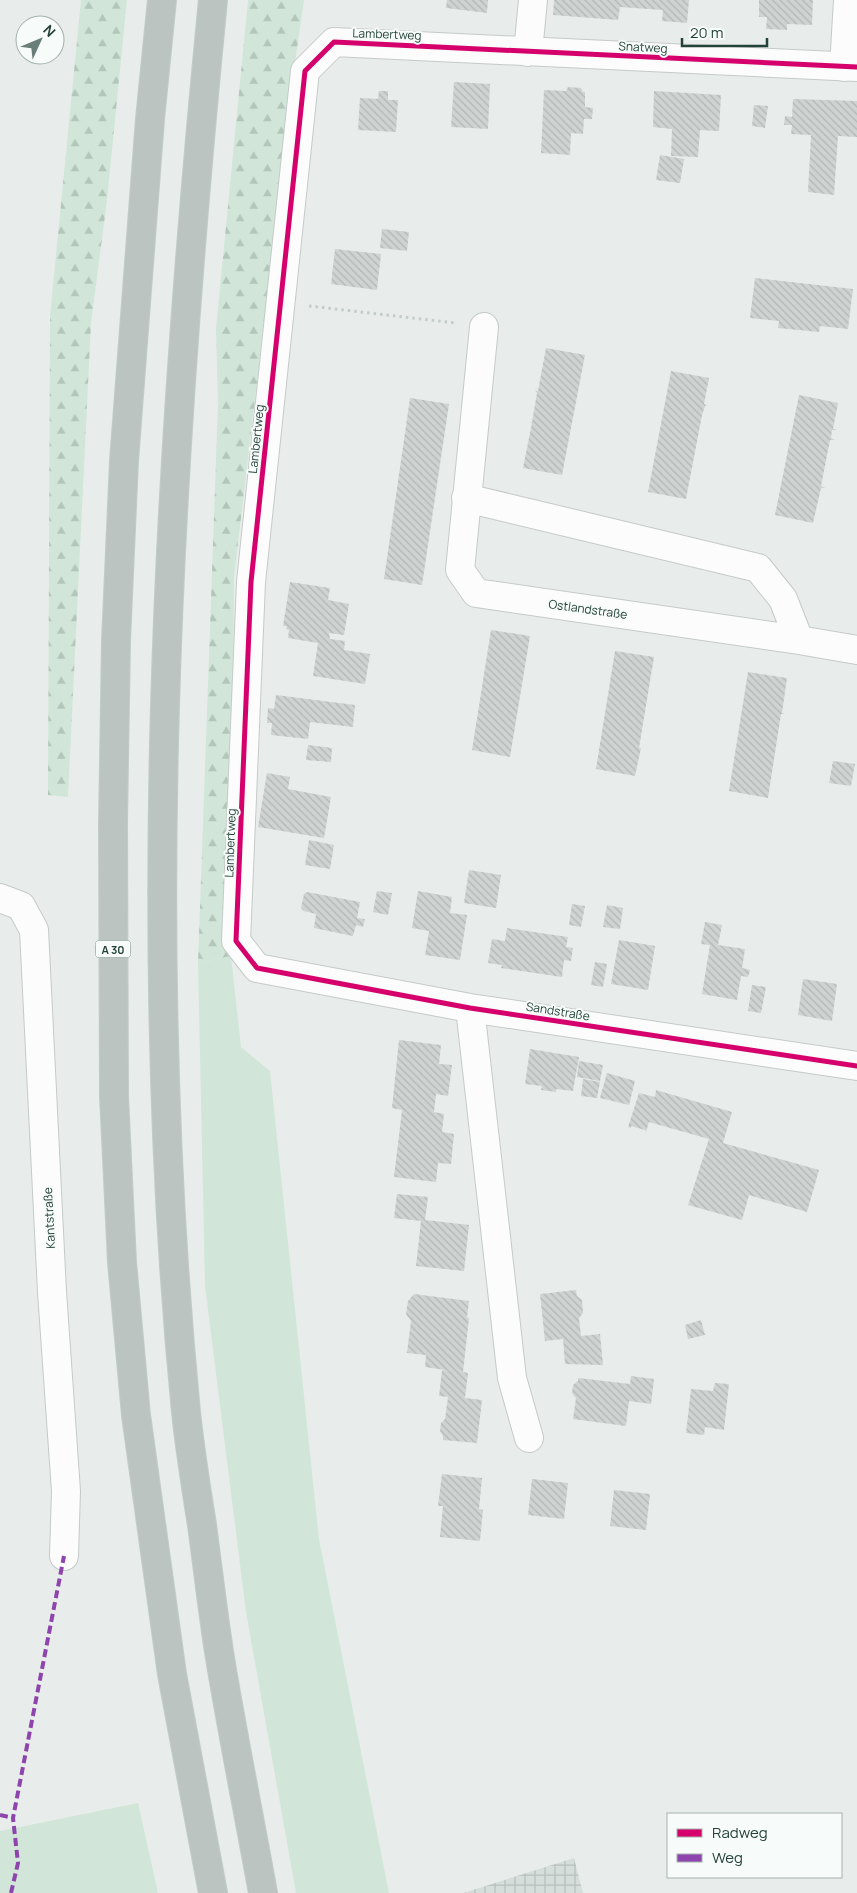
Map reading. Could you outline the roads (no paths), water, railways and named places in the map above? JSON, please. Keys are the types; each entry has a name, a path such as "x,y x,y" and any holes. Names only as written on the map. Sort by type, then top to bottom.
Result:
{"highway":[{"name":"A 30","path":"162,0 150,119 126,442 116,641 112,823 114,1096 122,1262 136,1414 172,1674 213,1893"},
{"path":"212,0 174,473 166,643 162,821 165,1100 173,1254 186,1415 220,1658 263,1893"}],"street":[{"path":"528,52 533,0"},
{"path":"848,0 851,67"},
{"name":"Lambertweg","path":"257,968 236,941 251,582 305,70 334,42 458,47"},
{"name":"Snatweg","path":"458,47 851,67"},
{"name":"Ostlandstraße","path":"484,326 460,570 476,593 857,650"},
{"path":"466,498 758,568 783,599 799,640"},
{"name":"Kantstraße","path":"0,898 21,906 34,930 52,1292 66,1491 64,1556"},
{"name":"Sandstraße","path":"257,968 470,1008 857,1066"},
{"path":"470,1008 512,1378 529,1438"}]}
